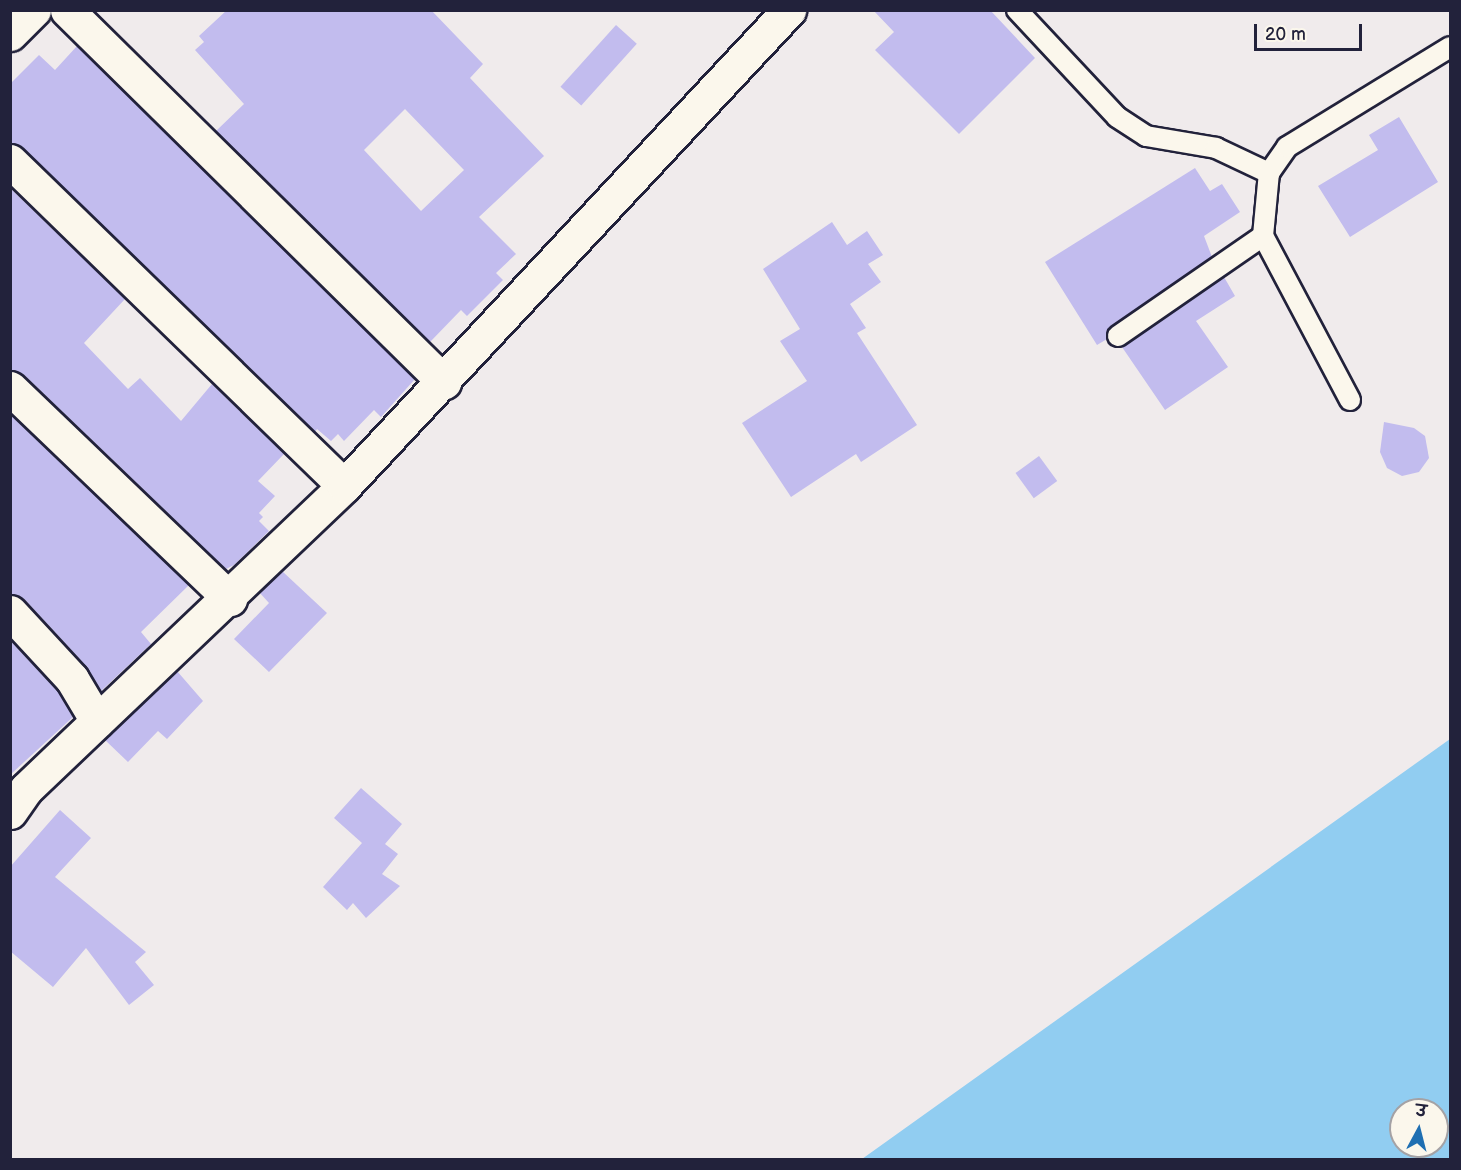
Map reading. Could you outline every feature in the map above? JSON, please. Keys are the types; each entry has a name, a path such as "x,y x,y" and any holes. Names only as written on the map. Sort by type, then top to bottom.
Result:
{"street":[{"path":"10,34 34,10"},
{"path":"68,10 444,382"},
{"path":"10,812 26,789 230,598 344,486 444,382 789,10"},
{"path":"10,161 344,486"},
{"path":"10,388 230,598"},
{"path":"10,612 72,679 97,721"}],"lane":[{"path":"1017,10 1117,117 1146,136 1216,148 1269,173"},
{"path":"1350,400 1263,237 1269,173 1287,147 1448,54"},
{"path":"1119,336 1263,237"}],"water":[{"path":"1450,739 1450,1159 862,1159"}],"building":[{"path":"227,10 431,10 483,64 470,78 544,156 479,217 516,254 496,273 503,280 467,316 461,310 430,342 216,131 244,104 195,50 204,42 199,36","holes":["405,109 464,170 421,211 364,150"]},
{"path":"873,10 990,10 1035,58 959,134 875,50 894,32"},
{"path":"616,25 637,44 581,105 560,87"},
{"path":"77,46 415,379 381,417 374,410 344,441 338,434 331,441 317,429 315,432 23,148 10,143 10,84 39,55 55,70"},
{"path":"1399,117 1438,182 1350,237 1318,186 1378,150 1369,135"},
{"path":"1195,168 1210,191 1222,184 1240,212 1204,236 1212,257 1111,326 1107,339 1097,345 1045,262"},
{"path":"10,188 125,299 84,343 128,389 140,378 181,421 212,384 284,454 258,481 275,496 259,513 263,517 259,521 269,531 234,565 226,569 23,374 10,370"},
{"path":"832,222 847,245 867,231 883,255 868,264 881,282 850,304 866,328 857,333 917,425 861,462 856,454 791,497 742,423 807,381 780,341 800,329 763,269"},
{"path":"1224,277 1235,296 1196,321 1228,367 1165,410 1122,347"},
{"path":"10,414 189,585 141,632 151,644 101,691 86,666 24,599 10,594"},
{"path":"1384,422 1414,428 1425,436 1429,458 1419,472 1402,476 1387,468 1380,452"},
{"path":"1039,456 1057,481 1034,498 1016,473"},
{"path":"282,571 327,613 269,672 234,639 269,603 259,592"},
{"path":"10,640 57,690 73,717 10,775"},
{"path":"177,671 203,701 167,739 158,731 128,762 105,740"},
{"path":"361,788 402,824 385,844 398,854 382,874 400,886 366,918 353,903 347,910 323,887 362,843 334,818"},
{"path":"60,810 91,838 55,877 146,952 135,962 154,985 129,1005 86,948 53,987 10,951 10,867"}]}
